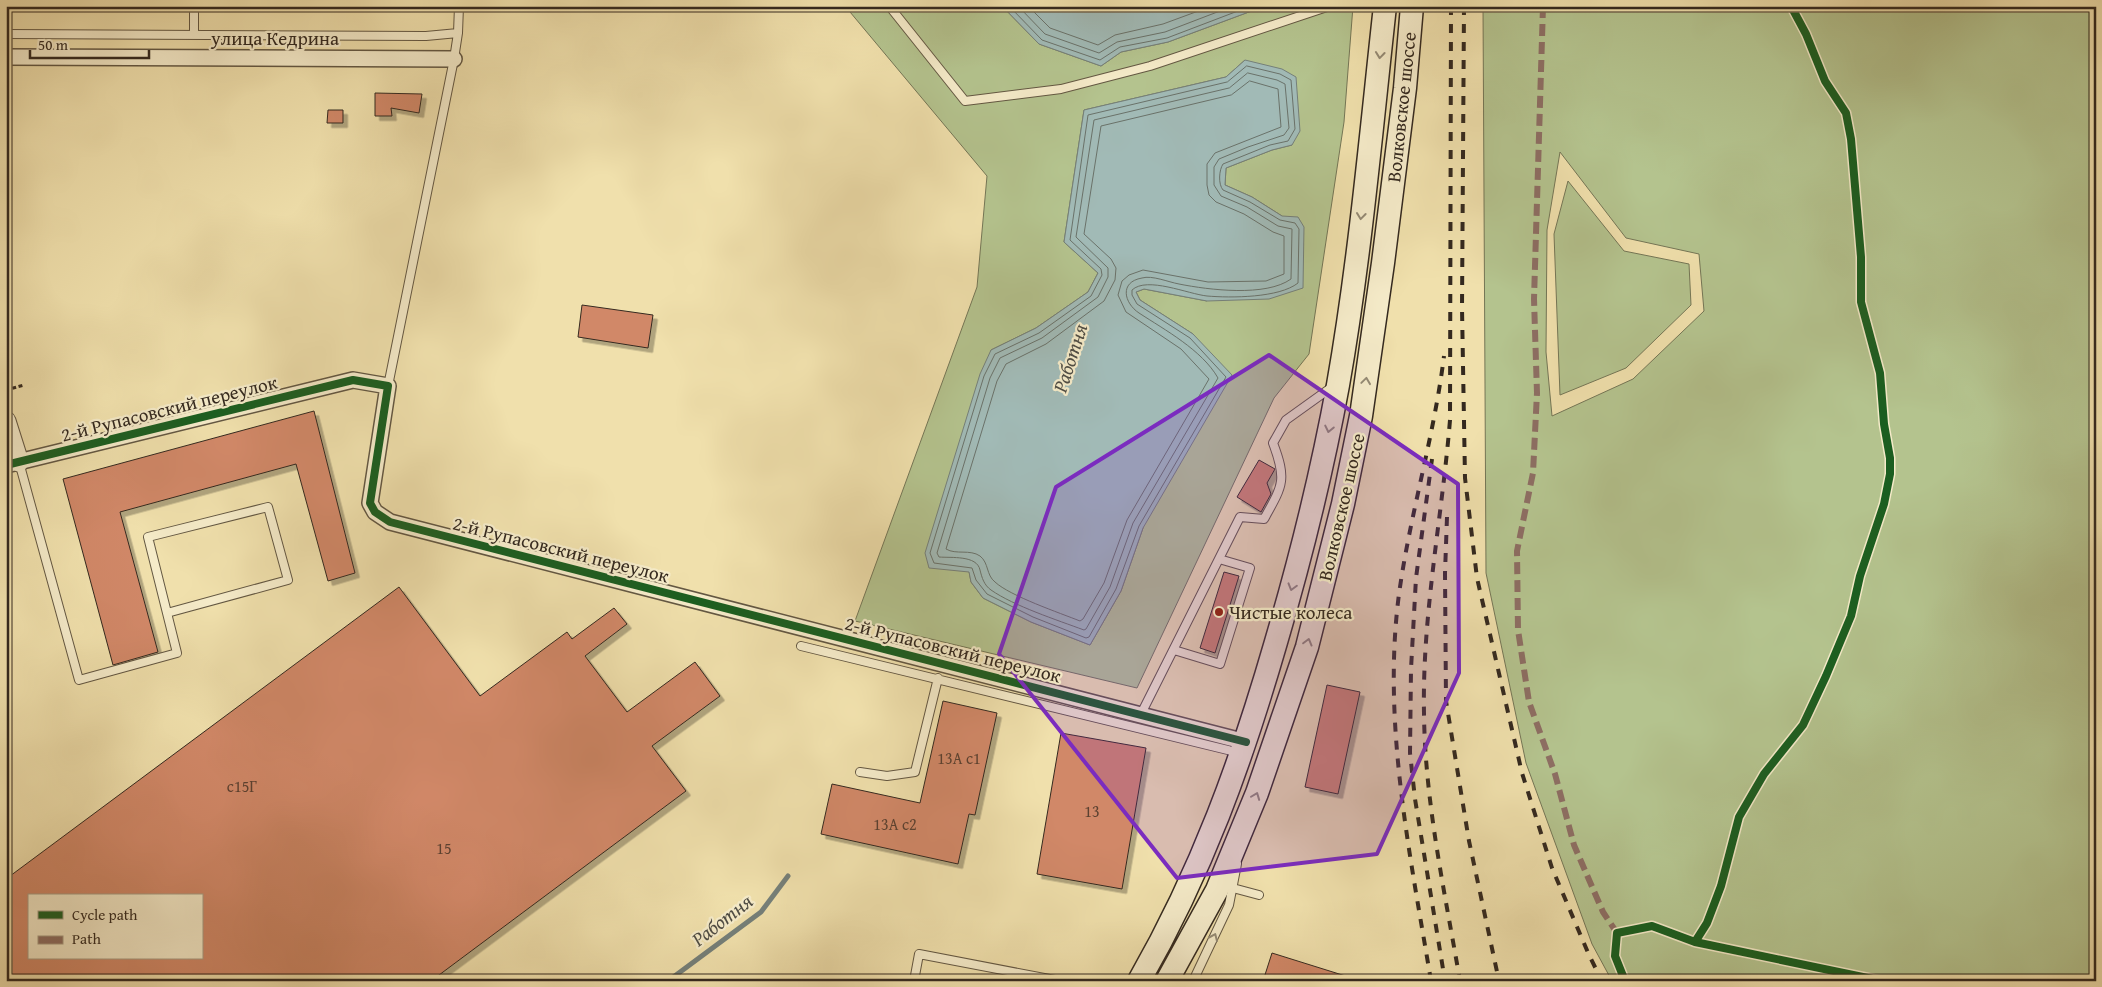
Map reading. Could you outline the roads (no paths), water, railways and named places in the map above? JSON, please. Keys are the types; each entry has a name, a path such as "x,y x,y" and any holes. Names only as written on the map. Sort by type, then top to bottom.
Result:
{"main road":[{"name":"Волковское шоссе","path":"1139,981 1196,872 1244,748 1297,571 1338,383 1352,293 1385,6"},
{"name":"Волковское шоссе","path":"1168,981 1226,886 1243,830 1307,647 1345,496 1361,416 1383,264 1405,88 1412,6"}],"street":[{"name":"улица Кедрина","path":"6,57 454,59"},
{"name":"2-й Рупасовский переулок","path":"12,463 353,380 388,386 370,503 375,512 390,522 1141,714 1244,748"},
{"path":"6,421 12,463"}],"lane":[{"path":"194,6 194,34"},
{"path":"388,386 454,59 458,33 459,6"},
{"path":"890,7 965,101 1061,88 1150,66 1330,6"},
{"path":"6,34 426,36 458,33"},
{"path":"1141,714 1240,518 1264,519 1279,492 1283,469 1273,443 1286,420 1338,383"},
{"path":"12,463 79,680 177,653 167,613 148,537 268,507 288,580 167,613"},
{"path":"1174,650 1220,664 1250,568 1219,558"},
{"path":"801,646 1244,748"},
{"path":"860,772 887,776 915,772 938,678"},
{"path":"1193,981 1228,905 1226,886 1258,895"},
{"path":"914,981 919,954 1060,981"}],"water":[{"path":"1002,6 1265,6 1168,42 1121,52 1101,66 1039,44"},
{"path":"1245,60 1282,69 1296,77 1300,131 1292,145 1272,150 1226,168 1225,185 1252,197 1282,216 1298,217 1304,227 1303,288 1269,299 1207,301 1144,289 1136,292 1140,300 1193,334 1232,375 1143,528 1121,591 1090,645 1031,622 983,598 971,582 969,572 929,568 925,553 980,374 991,350 1036,328 1088,292 1098,273 1064,242 1084,110 1226,77"}],"waterway":[{"name":"Работня","path":"668,981 761,912 788,876"}],"railway":[{"path":"1451,6 1450,420 1429,603 1424,677 1424,714 1425,747 1432,814 1460,981"},
{"path":"1464,6 1462,308 1465,478 1477,578 1522,773 1552,868 1602,981"},
{"path":"1431,981 1407,837 1401,788 1396,740 1395,642 1399,594 1409,534 1440,386 1444,356"},
{"path":"1432,459 1416,578 1411,669 1410,753 1415,799 1445,981"},
{"path":"1447,517 1445,573 1446,701 1469,841 1499,981"}],"place":[{"name":"Чистые колеса","path":"1219,612"}]}
